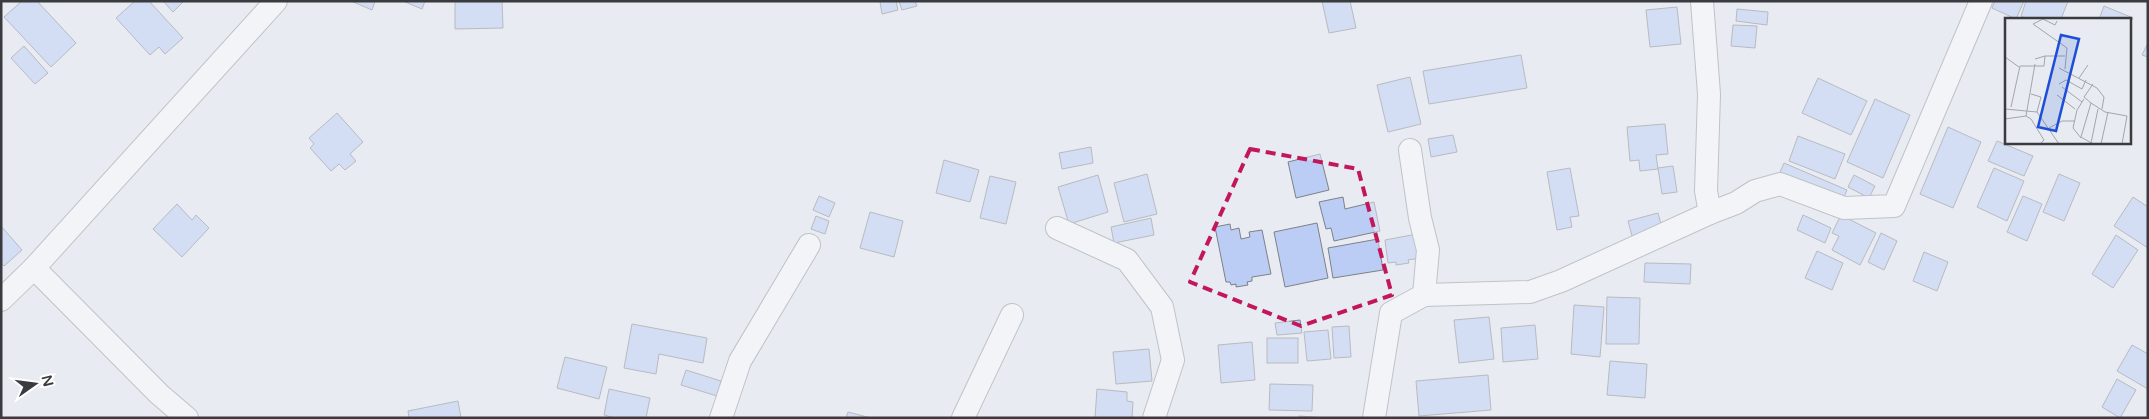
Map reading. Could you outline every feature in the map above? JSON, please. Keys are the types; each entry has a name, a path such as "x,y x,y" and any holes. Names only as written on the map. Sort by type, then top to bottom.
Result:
{"street":[{"path":"1,300 34,268 276,1"},
{"path":"1702,1 1710,94 1706,191 1710,213"},
{"path":"1374,418 1391,313 1424,295 1530,292 1561,281 1736,203 1755,191 1780,184 1844,208 1894,206 1982,1"},
{"path":"1410,150 1420,218 1428,250 1424,295"},
{"path":"1058,228 1127,260 1162,308 1173,360 1154,418"},
{"path":"721,418 740,361 809,245"},
{"path":"34,268 152,388 187,418"},
{"path":"963,418 1012,315"}],"highlighted area":[{"path":"1250,149 1358,169 1392,295 1301,326 1190,282"}],"building":[{"path":"22,1 37,1 76,43 51,67 4,17"},
{"path":"135,1 149,1 183,38 165,54 159,47 150,55 116,18"},
{"path":"163,1 184,1 173,12"},
{"path":"351,1 375,1 372,10"},
{"path":"403,1 425,1 422,9"},
{"path":"455,1 502,1 503,28 455,29"},
{"path":"896,1 898,10 882,14 880,2"},
{"path":"899,1 915,1 917,6 902,10"},
{"path":"1322,1 1350,1 1356,28 1329,33"},
{"path":"1995,1 2024,1 2016,18 1992,8"},
{"path":"2026,1 2068,1 2061,18 2025,18 2021,16"},
{"path":"2104,6 2133,18 2132,20 2132,18 2099,18"},
{"path":"1677,7 1681,44 1650,47 1646,10"},
{"path":"1737,9 1768,12 1767,25 1736,21"},
{"path":"1733,25 1757,26 1755,48 1731,46"},
{"path":"2148,43 2148,57 2142,55"},
{"path":"24,46 48,73 35,84 11,58"},
{"path":"1521,55 1527,88 1429,104 1423,71"},
{"path":"1410,77 1421,124 1388,132 1377,85"},
{"path":"1818,78 1867,101 1851,135 1802,113"},
{"path":"1875,99 1910,115 1883,178 1847,162"},
{"path":"337,113 363,142 350,154 356,161 345,170 339,164 331,171 310,148 314,144 309,138"},
{"path":"1665,124 1668,154 1656,155 1658,169 1640,171 1639,160 1630,161 1627,127"},
{"path":"1948,127 1981,142 1953,208 1920,194"},
{"path":"1453,135 1457,152 1431,157 1428,139"},
{"path":"1798,136 1845,154 1835,179 1789,161"},
{"path":"1997,141 2033,156 2024,176 1988,161"},
{"path":"1091,147 1093,163 1062,169 1059,153"},
{"path":"1320,154 1329,190 1296,198 1288,162"},
{"path":"944,160 979,170 970,202 936,193"},
{"path":"1784,163 1847,190 1841,204 1778,177"},
{"path":"1673,166 1677,192 1662,194 1658,168"},
{"path":"1570,168 1579,216 1570,217 1572,227 1557,230 1547,172"},
{"path":"1994,168 2024,181 2007,221 1977,207"},
{"path":"1147,174 1157,214 1124,222 1114,183"},
{"path":"2059,174 2080,183 2064,221 2043,212"},
{"path":"1098,175 1108,212 1069,224 1058,187"},
{"path":"1854,175 1875,186 1869,198 1848,187"},
{"path":"990,176 1016,182 1006,224 980,218"},
{"path":"819,196 835,203 829,217 813,210"},
{"path":"2023,196 2042,204 2027,241 2007,232"},
{"path":"1343,197 1345,209 1374,202 1380,231 1334,241 1331,228 1326,229 1319,202"},
{"path":"2133,197 2148,207 2148,248 2114,226"},
{"path":"177,204 192,220 196,215 209,228 182,257 153,229"},
{"path":"870,212 903,221 894,257 860,248"},
{"path":"1658,213 1662,228 1632,236 1628,221"},
{"path":"1803,215 1831,228 1825,243 1797,230"},
{"path":"1841,215 1876,233 1860,265 1832,250 1839,236 1832,233"},
{"path":"816,216 829,221 825,234 811,229"},
{"path":"1151,218 1154,235 1114,243 1111,227"},
{"path":"1317,223 1328,278 1285,287 1274,232"},
{"path":"1230,224 1231,230 1239,228 1241,239 1250,237 1249,232 1262,230 1271,274 1252,277 1252,281 1247,282 1248,285 1236,287 1236,284 1231,285 1230,282 1226,282 1215,227"},
{"path":"1,226 22,250 4,266 1,263"},
{"path":"1881,233 1897,241 1884,270 1868,262"},
{"path":"1417,234 1420,258 1408,260 1409,263 1396,265 1396,262 1388,263 1385,240"},
{"path":"2116,235 2138,250 2113,288 2092,274"},
{"path":"1378,239 1383,270 1333,278 1328,248"},
{"path":"1817,251 1843,263 1832,290 1805,278"},
{"path":"1924,252 1948,262 1937,291 1913,281"},
{"path":"1645,263 1691,264 1690,284 1644,282"},
{"path":"1607,297 1640,298 1639,344 1606,344"},
{"path":"1574,305 1604,307 1600,357 1571,354"},
{"path":"1489,317 1494,359 1459,363 1454,320"},
{"path":"1300,320 1302,333 1277,335 1275,323"},
{"path":"632,324 707,338 703,363 659,354 656,374 624,368"},
{"path":"1535,325 1538,359 1503,362 1501,328"},
{"path":"1349,326 1351,357 1334,358 1332,327"},
{"path":"1328,330 1331,359 1307,361 1304,332"},
{"path":"1267,338 1298,338 1298,363 1267,363"},
{"path":"1252,342 1255,380 1221,383 1218,345"},
{"path":"2132,345 2148,354 2148,389 2117,371"},
{"path":"1149,349 1152,381 1116,384 1113,352"},
{"path":"565,357 607,367 599,399 557,388"},
{"path":"1610,361 1647,364 1645,398 1607,395"},
{"path":"686,370 721,381 717,396 681,385"},
{"path":"1488,375 1491,410 1419,416 1416,381"},
{"path":"2117,379 2136,390 2120,418 2102,407"},
{"path":"1270,384 1313,385 1312,411 1269,410"},
{"path":"609,389 650,398 646,418 615,418 604,415"},
{"path":"1097,389 1127,392 1127,401 1133,402 1132,418 1095,418"},
{"path":"458,401 461,418 409,418 408,411"},
{"path":"848,412 871,418 846,418"},
{"path":"1299,416 1328,418 1299,418"}]}
